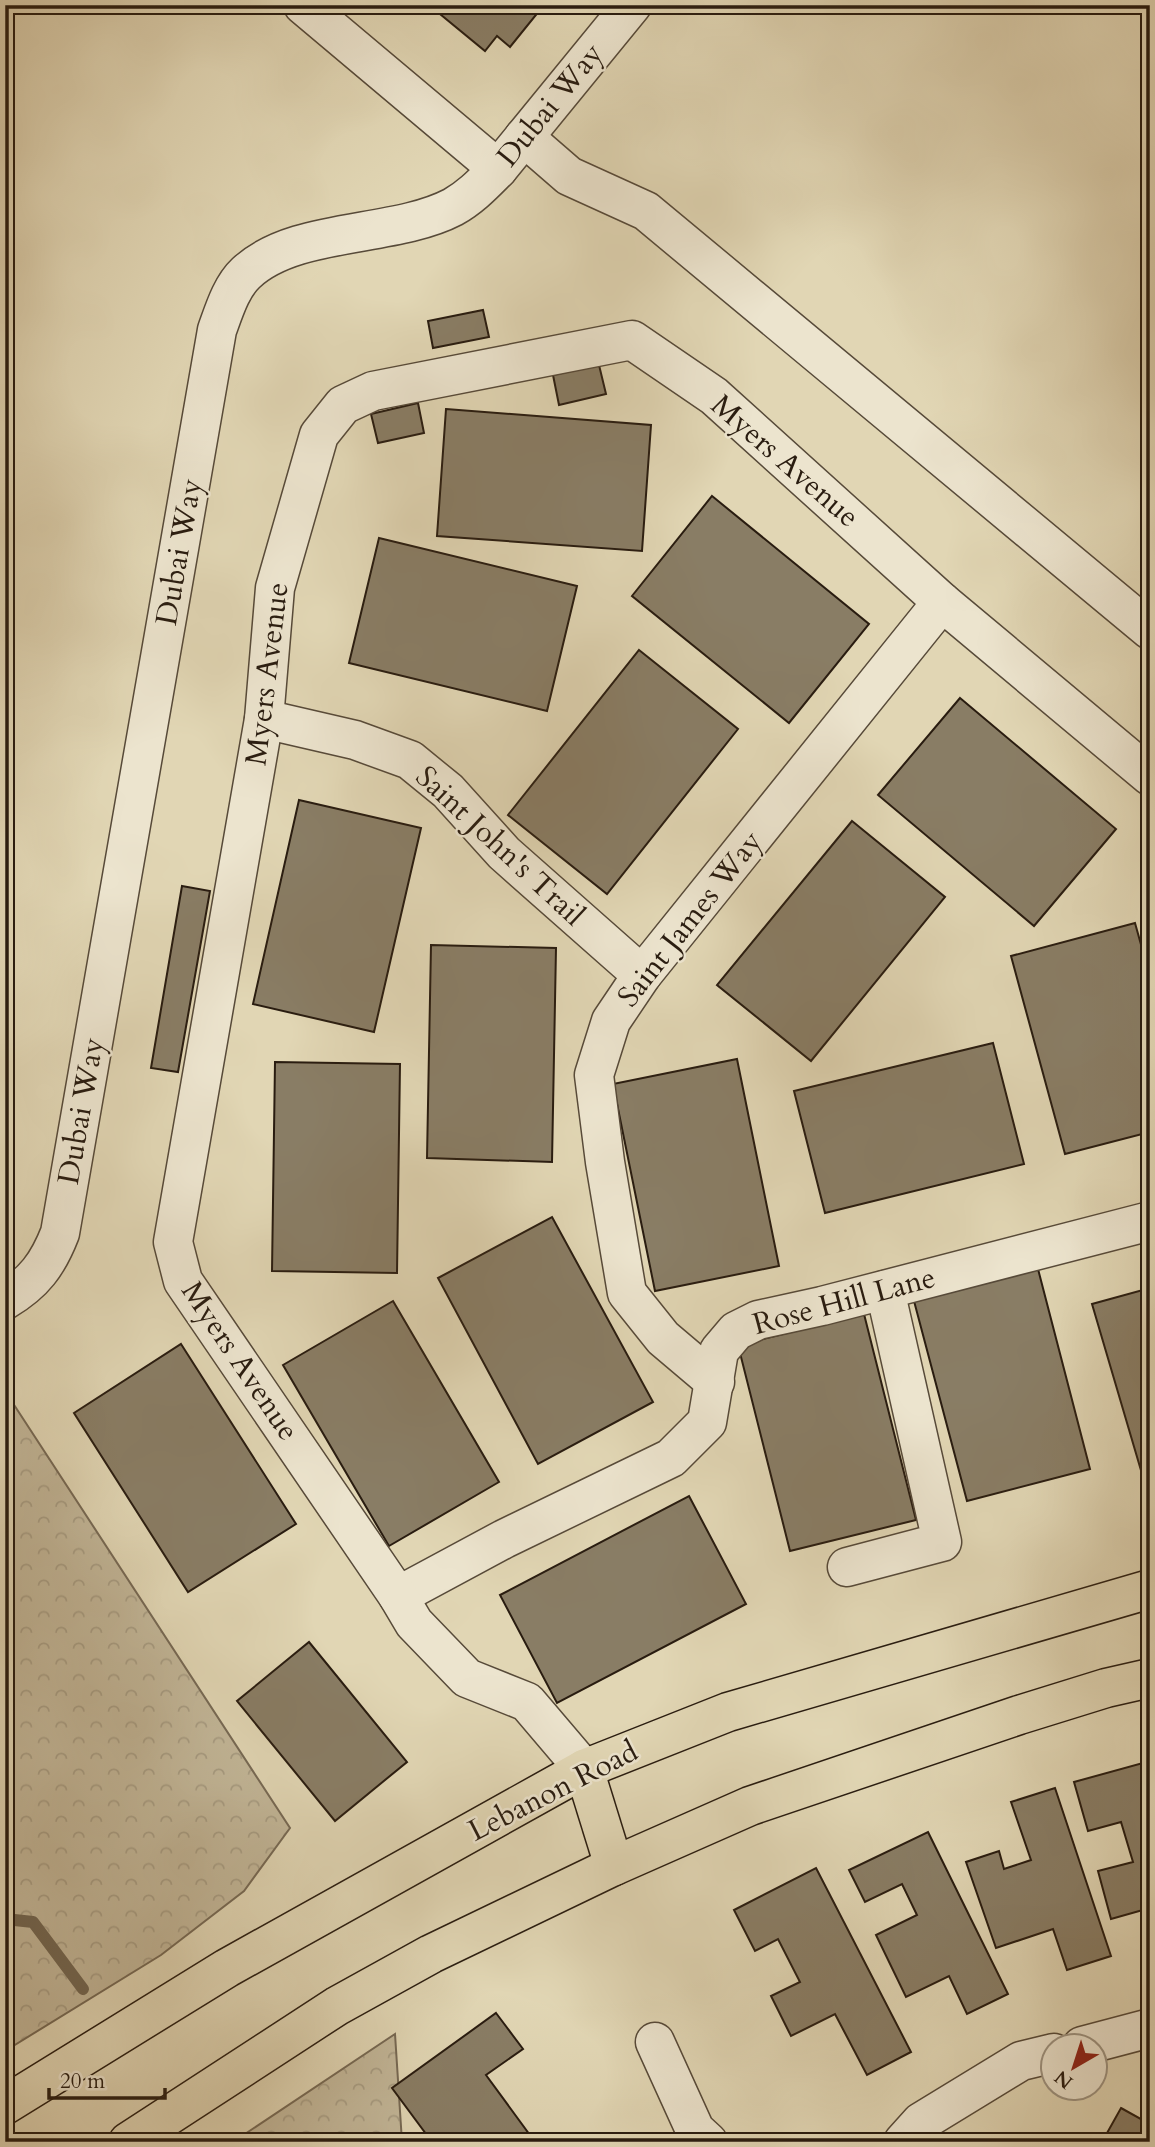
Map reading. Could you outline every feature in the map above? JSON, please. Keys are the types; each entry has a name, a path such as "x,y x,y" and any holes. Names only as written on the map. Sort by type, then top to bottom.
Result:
{"main road":[{"name":"Lebanon Road","path":"5,2105 227,1968 584,1769 728,1712 1150,1589"},
{"path":"128,2142 337,2006 431,1954 614,1866 750,1806 1019,1715 1106,1688 1150,1678"},
{"path":"584,1769 614,1866"}],"street":[{"path":"303,5 498,169"},
{"name":"Dubai Way","path":"5,1300 32,1280 50,1259 60,1233 215,344 226,303 244,275 264,258 288,248 430,216 454,206 478,190 632,5"},
{"path":"524,137 569,176 646,211 1150,629"},
{"name":"Myers Avenue","path":"584,1769 527,1702 467,1678 414,1623 183,1281 173,1242 264,719 275,588 319,435 343,405 373,391 632,340 714,396 942,602 1150,776"},
{"name":"Saint James Way","path":"715,1382 663,1338 627,1293 605,1162 594,1075 611,1021 642,975 942,602"},
{"name":"Saint John's Trail","path":"264,719 355,740 410,760 448,791 513,861 642,975"},
{"name":"Rose Hill Lane","path":"398,1596 504,1539 671,1458 707,1422 719,1351 736,1331 758,1320 1150,1221"},
{"path":"847,1567 942,1542 884,1290"},
{"path":"1110,2039 1150,2028"},
{"path":"655,2042 695,2130 708,2142"},
{"path":"903,2142 921,2122 1021,2061 1040,2056"}],"green space":[{"path":"5,1391 290,1828 244,1891 161,1955 5,2051"},
{"path":"395,2034 402,2142 233,2142"}],"building":[{"path":"429,5 544,5 510,47 497,36 485,51"},
{"path":"483,310 489,337 433,348 428,321"},
{"path":"599,365 606,394 559,405 553,375"},
{"path":"418,403 424,433 378,443 371,414"},
{"path":"446,409 651,425 642,551 437,536"},
{"path":"712,496 869,624 789,723 632,596"},
{"path":"379,538 577,586 547,711 349,663"},
{"path":"639,650 738,729 607,894 508,815"},
{"path":"960,698 1116,829 1034,926 878,795"},
{"path":"299,800 421,828 374,1032 253,1004"},
{"path":"852,821 945,897 811,1061 717,985"},
{"path":"182,886 210,891 178,1072 151,1068"},
{"path":"1135,923 1150,977 1150,1132 1065,1154 1011,956"},
{"path":"431,945 556,948 552,1162 427,1158"},
{"path":"993,1043 1024,1164 825,1213 794,1091"},
{"path":"737,1059 779,1266 655,1291 613,1084"},
{"path":"275,1062 400,1064 397,1273 272,1271"},
{"path":"552,1217 653,1402 538,1464 438,1278"},
{"path":"1038,1269 1090,1469 967,1501 914,1301"},
{"path":"1150,1288 1150,1501 1092,1304"},
{"path":"393,1301 499,1482 389,1546 283,1365"},
{"path":"864,1314 916,1520 790,1551 738,1345"},
{"path":"181,1344 296,1524 188,1592 74,1413"},
{"path":"689,1496 746,1604 557,1703 500,1595"},
{"path":"309,1642 407,1762 335,1821 237,1701"},
{"path":"1150,1761 1150,1908 1111,1919 1098,1871 1133,1862 1121,1822 1088,1831 1074,1782"},
{"path":"1055,1788 1111,1956 1067,1970 1053,1929 996,1948 966,1862 999,1851 1004,1869 1031,1860 1011,1802"},
{"path":"928,1832 1008,1994 967,2014 949,1976 906,1997 876,1935 917,1915 902,1884 865,1902 849,1870"},
{"path":"816,1868 911,2052 867,2075 835,2014 791,2036 771,1996 800,1982 778,1939 755,1951 734,1910"},
{"path":"496,2013 523,2049 486,2075 535,2142 432,2142 392,2088"},
{"path":"1121,2108 1150,2124 1150,2142 1102,2142"}],"waterway":[{"path":"5,1919 33,1922 83,1989"}]}
